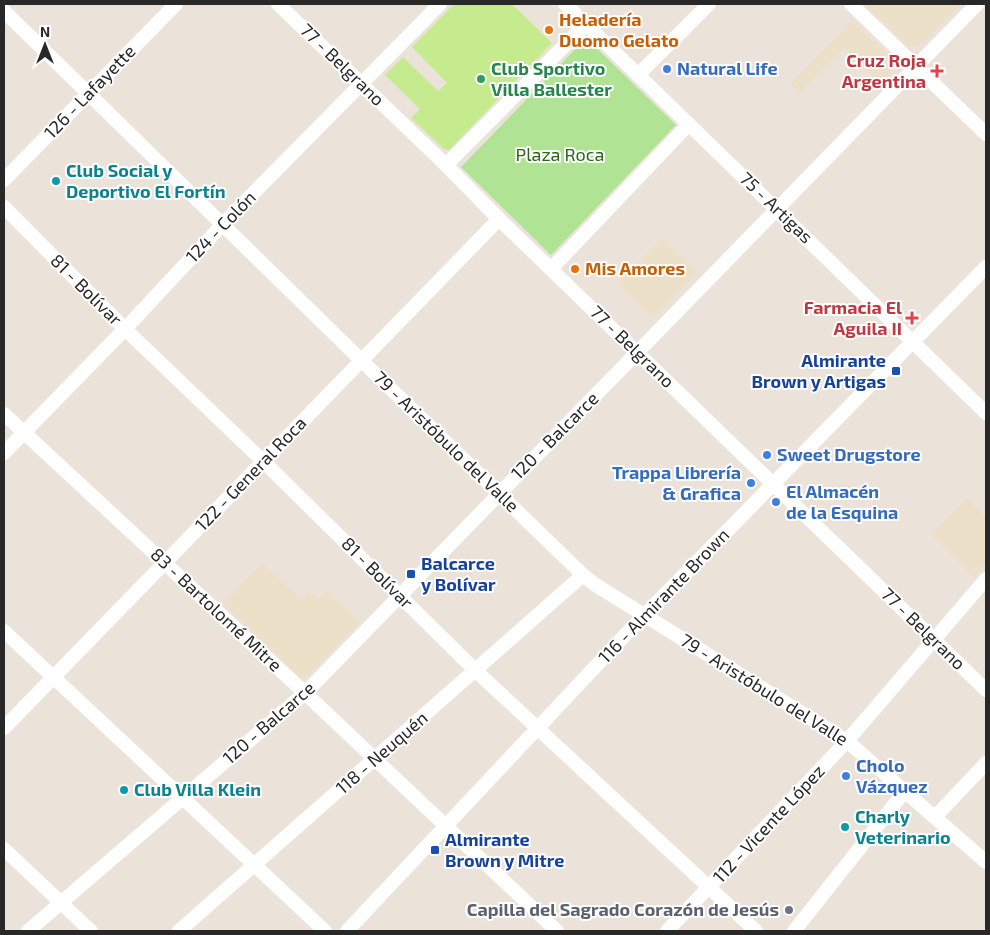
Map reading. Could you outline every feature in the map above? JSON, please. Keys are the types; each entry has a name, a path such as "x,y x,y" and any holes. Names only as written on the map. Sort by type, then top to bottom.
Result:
{"street":[{"name":"126 - Lafayette","path":"4,180 176,4"},
{"name":"77 - Belgrano","path":"278,4 986,690"},
{"name":"124 - Colón","path":"4,453 125,329 222,224 440,4"},
{"name":"75 - Artigas","path":"565,4 986,412"},
{"path":"638,75 709,4"},
{"path":"851,4 986,134"},
{"name":"120 - Balcarce","path":"28,931 306,693 977,4"},
{"name":"79 - Aristóbulo del Valle","path":"4,11 583,575 645,616 847,740 986,862"},
{"path":"446,165 586,24"},
{"path":"551,269 689,124"},
{"name":"81 - Bolívar","path":"4,208 125,329 476,670 756,931"},
{"name":"122 - General Roca","path":"4,728 499,219"},
{"name":"116 - Almirante Brown","path":"347,931 645,616 986,267"},
{"name":"83 - Bartolomé Mitre","path":"4,414 306,693 445,827 557,931"},
{"name":"118 - Neuquén","path":"179,931 583,575"},
{"name":"112 - Vicente López","path":"667,931 847,740 986,579"},
{"path":"4,632 325,931"},
{"path":"935,817 986,763"},
{"path":"794,931 905,791"},
{"path":"4,849 91,931"}],"shaded area":[{"path":"865,4 957,4 959,6 919,46 908,46"},
{"path":"852,20 890,57 891,76 882,85 844,48 800,93 790,84"},
{"path":"663,239 698,273 653,318 618,284"},
{"path":"967,498 986,517 986,563 974,577 931,534"},
{"path":"262,563 301,599 309,591 318,600 327,591 360,622 307,677 300,677 223,604"}],"green space":[{"name":"Club Sportivo Villa Ballester","path":"454,4 512,4 552,43 449,150 444,149 411,118 420,109 385,75 403,57 438,91 447,83 412,47"},
{"name":"Plaza Roca","path":"586,38 676,125 551,255 461,167"}],"place":[{"name":"Heladería Duomo Gelato","path":"549,30"},
{"name":"Natural Life","path":"667,69"},
{"name":"Cruz Roja Argentina","path":"937,71"},
{"name":"Club Sportivo Villa Ballester","path":"481,79"},
{"name":"Club Social y Deportivo El Fortín","path":"56,181"},
{"name":"Mis Amores","path":"575,269"},
{"name":"Farmacia El Aguila II","path":"912,318"},
{"name":"Almirante Brown y Artigas","path":"896,371"},
{"name":"Sweet Drugstore","path":"767,455"},
{"name":"Trappa Librería & Grafica","path":"751,483"},
{"name":"El Almacén de la Esquina","path":"776,502"},
{"name":"Balcarce y Bolívar","path":"411,574"},
{"name":"Cholo Vázquez","path":"846,776"},
{"name":"Club Villa Klein","path":"124,790"},
{"name":"Charly Veterinario","path":"845,827"},
{"name":"Almirante Brown y Mitre","path":"435,850"},
{"name":"Capilla del Sagrado Corazón de Jesús","path":"789,910"}]}
